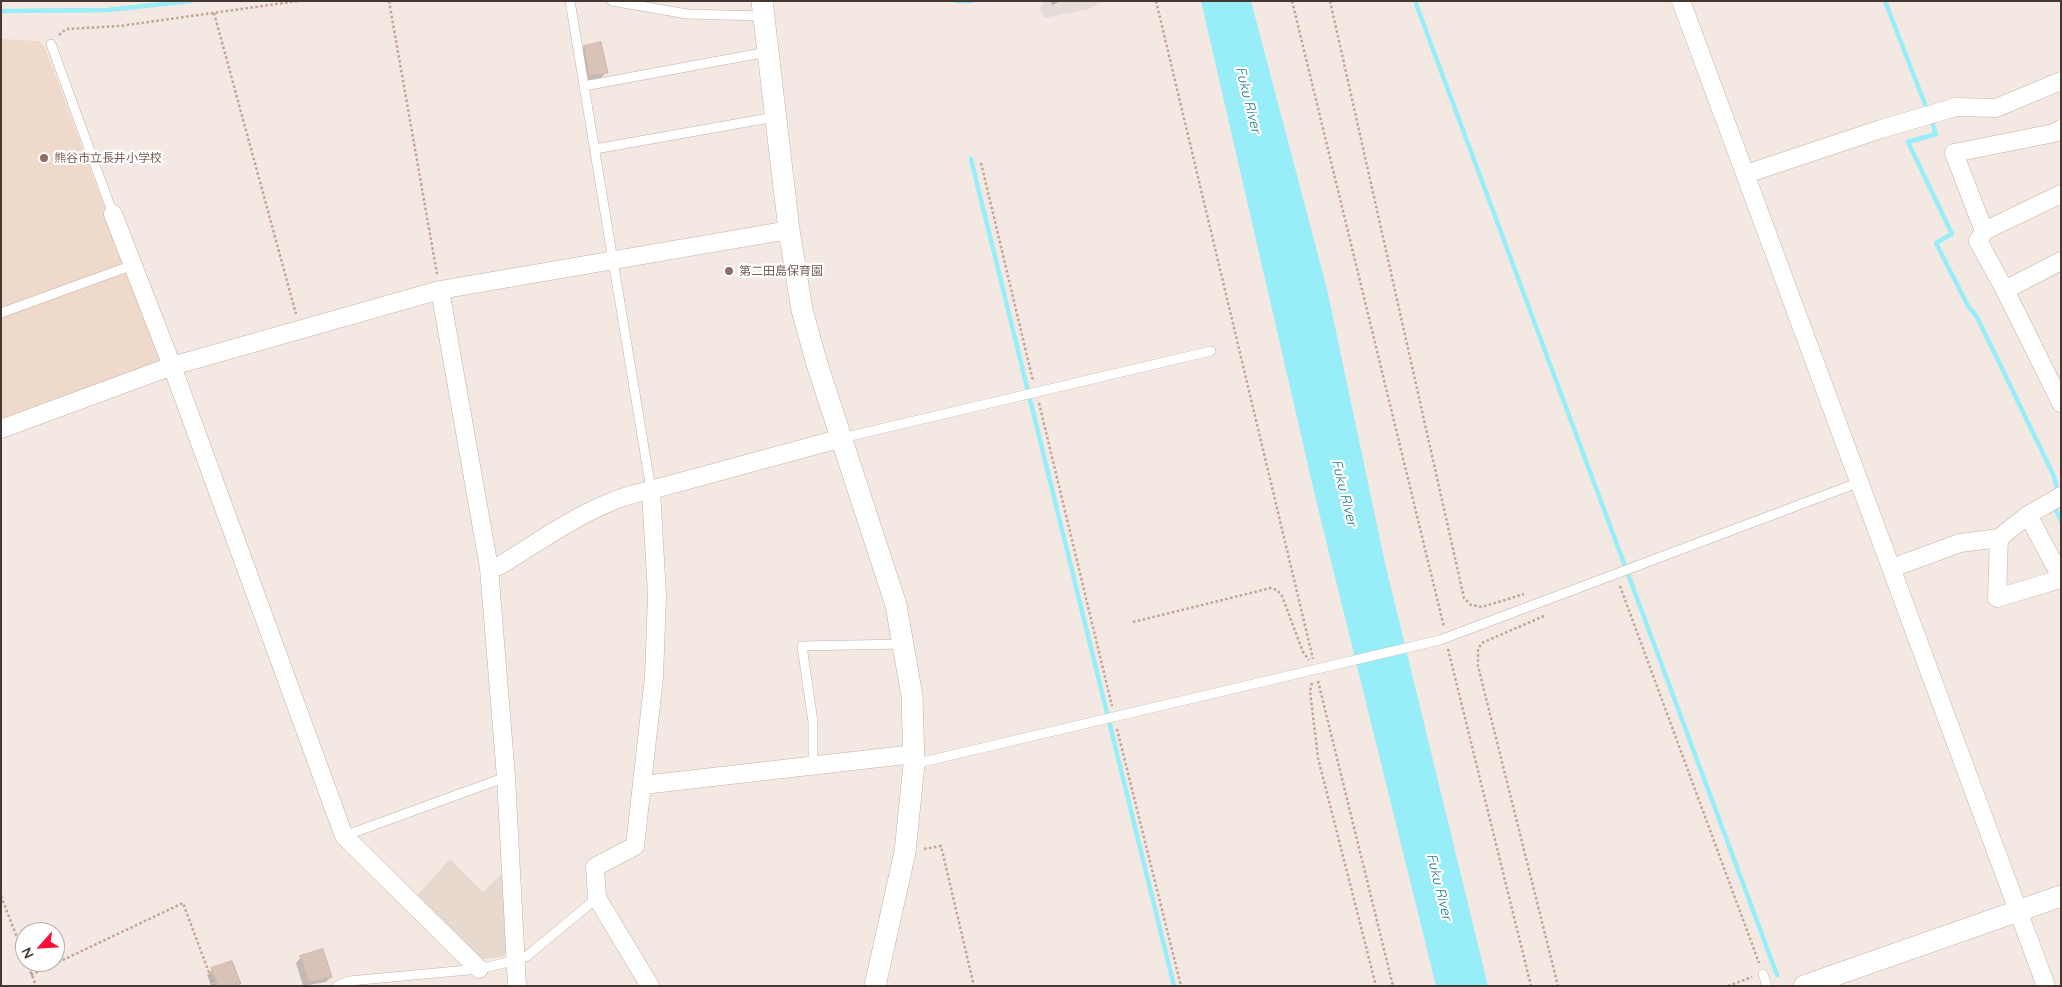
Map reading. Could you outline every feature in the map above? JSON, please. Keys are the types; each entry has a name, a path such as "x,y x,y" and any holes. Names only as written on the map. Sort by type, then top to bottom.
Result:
{"street":[{"path":"1681,1 2046,986"},
{"path":"762,8 789,230 802,310 817,364 896,605 912,696 914,759 905,852 876,986"},
{"path":"1746,174 1881,128 1956,107 1996,108 2061,81"},
{"path":"1984,232 1954,153 2058,136"},
{"path":"2061,194 1984,232 1978,241 2005,290 2061,403"},
{"path":"113,214 172,366 344,836 479,969"},
{"path":"1,429 172,366 440,290 789,230"},
{"path":"2005,290 2061,261"},
{"path":"440,290 488,568 506,777 517,986"},
{"path":"488,568 499,566 605,503 630,494 652,490 842,438"},
{"path":"650,986 597,898 595,868 635,846 654,677 657,595 652,490"},
{"path":"1892,568 1960,543 1999,538 2028,515 2061,496"},
{"path":"1999,538 1997,598 2061,578 2028,515"},
{"path":"643,785 813,766 914,759"},
{"path":"1804,986 2061,896"}],"lane":[{"path":"570,1 652,490"},
{"path":"612,1 688,14 762,8"},
{"path":"51,44 113,214"},
{"path":"584,86 767,52"},
{"path":"595,149 775,117"},
{"path":"1,313 133,265"},
{"path":"842,438 1212,351"},
{"path":"914,759 1114,716 1443,639 1860,482"},
{"path":"813,766 813,722 802,646 904,644"},
{"path":"344,836 506,777"},
{"path":"337,986 349,981 479,969 517,960 527,956 597,898"},
{"path":"1763,974 1766,986"}],"path":[{"path":"51,44 66,29 120,26 298,1"},
{"path":"389,1 440,290"},
{"path":"1156,1 1393,986"},
{"path":"1292,1 1405,460 1443,639 1532,986"},
{"path":"1330,1 1464,598 1470,605 1482,607 1528,593"},
{"path":"214,13 301,330"},
{"path":"981,163 1181,986"},
{"path":"1616,575 1763,974 1728,986"},
{"path":"1132,622 1271,588 1277,590 1282,596 1303,652 1316,668"},
{"path":"1545,615 1482,644 1478,649 1478,666 1558,986"},
{"path":"1316,668 1310,691 1318,758 1376,986"},
{"path":"905,852 941,846 974,986"},
{"path":"1,896 15,932"},
{"path":"31,975 183,903 214,986"},
{"path":"30,972 36,986"}],"shaded area":[{"path":"1044,1 1104,1 1089,9 1044,18 1040,9"},
{"name":"熊谷市立長井小学校","path":"1,39 39,41 45,48 160,355 159,361 1,420"},
{"path":"450,859 483,892 504,872 508,950 504,956 478,960 415,898"}],"water":[{"name":"Fuku River","path":"1201,1 1251,1 1327,289 1385,563 1488,986 1436,986 1315,496"}],"building":[{"path":"601,42 608,73 589,76 584,46"},
{"path":"323,949 332,977 309,982 300,956"},
{"path":"232,961 241,984 238,984 239,986 218,986 211,968"}],"waterway":[{"path":"1,11 107,10 191,1"},
{"path":"956,1 971,1"},
{"path":"1415,1 1777,975"},
{"path":"1885,1 1928,112"},
{"path":"1931,120 1936,134 1908,142 1952,234 1936,243 1968,306 1977,317 2053,474 2057,488 2055,494"},
{"path":"971,159 1174,986"},
{"path":"2054,506 2061,521"}],"place":[{"name":"熊谷市立長井小学校","path":"44,158"},
{"name":"第二田島保育園","path":"729,271"}]}
